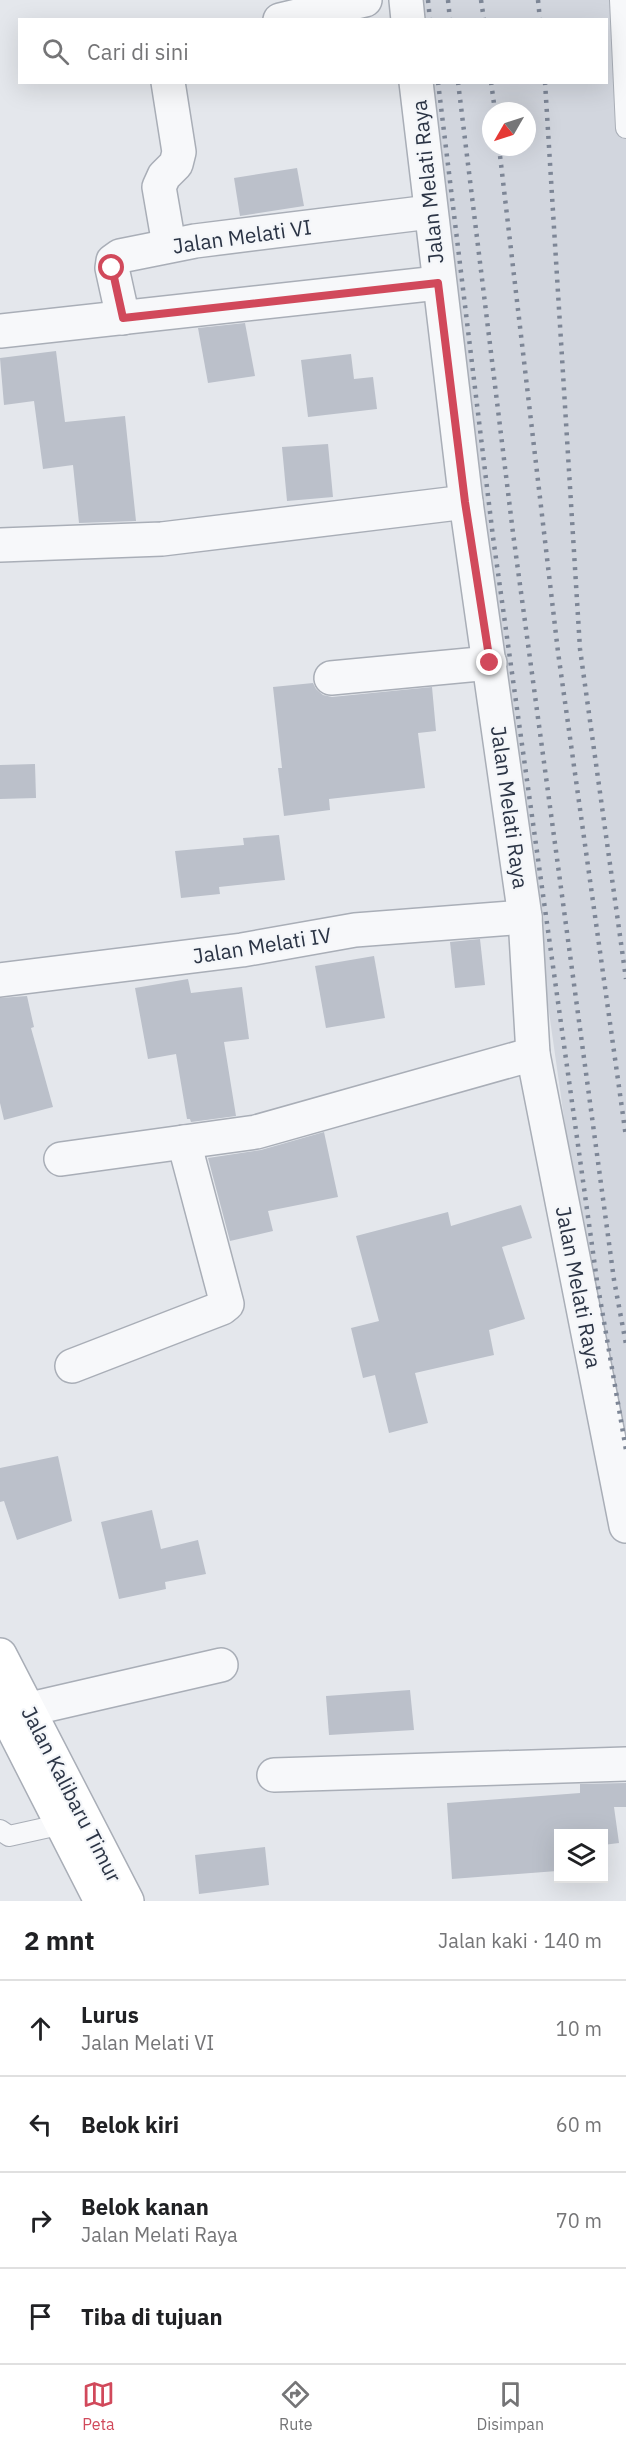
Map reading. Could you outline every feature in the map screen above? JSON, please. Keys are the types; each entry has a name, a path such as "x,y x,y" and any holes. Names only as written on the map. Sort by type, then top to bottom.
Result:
{"street":[{"path":"288,18 365,0"},
{"path":"406,0 408,18"},
{"path":"168,84 179,152 176,164 164,176 159,187 170,245"},
{"name":"Jalan Melati Raya","path":"416,84 465,502 525,917 533,1054 626,1526"},
{"name":"Jalan Melati VI","path":"123,318 113,261 120,256 170,245 430,212"},
{"path":"0,331 438,283"},
{"path":"0,545 162,539 465,502"},
{"path":"331,678 490,663"},
{"name":"Jalan Melati IV","path":"0,980 242,950 355,930 525,917"},
{"path":"61,1159 256,1132 533,1054"},
{"path":"72,1366 222,1308 226,1304 184,1142"},
{"name":"Jalan Kalibaru Timur","path":"0,1655 11,1720 101,1901"},
{"path":"11,1720 221,1665"},
{"name":"Jalan Kalibaru Timur","path":"11,1720 127,1901"},
{"path":"274,1775 626,1764"}],"lane":[{"path":"620,0 626,128"},
{"path":"0,1830 9,1836 63,1824"}],"shaded area":[{"path":"406,0 626,0 626,1493 598,1357 417,84 608,84 608,18 409,18"}],"building":[{"path":"297,168 304,206 240,216 234,178"},
{"path":"245,323 255,376 208,383 198,328"},
{"path":"56,351 65,422 125,416 136,521 79,523 73,465 43,469 34,401 4,405 0,358"},
{"path":"351,354 354,379 373,377 377,409 308,417 301,360"},
{"path":"328,444 333,497 287,501 282,447"},
{"path":"313,683 323,695 332,697 432,687 436,731 418,733 425,788 329,799 330,810 284,816 278,768 282,768 273,687"},
{"path":"35,764 36,798 0,799 0,765"},
{"path":"279,835 285,880 219,887 220,894 181,898 175,851 244,845 243,838"},
{"path":"480,939 485,985 455,988 450,942"},
{"path":"374,956 385,1018 326,1028 315,966"},
{"path":"188,979 191,993 242,987 249,1039 224,1042 236,1116 191,1122 187,1119 176,1054 148,1059 135,988"},
{"path":"27,996 34,1027 31,1028 53,1107 4,1120 0,1103 0,998"},
{"path":"324,1132 338,1197 268,1211 273,1231 230,1241 208,1158 261,1150"},
{"path":"521,1205 532,1238 502,1247 525,1319 489,1330 494,1355 415,1373 428,1423 389,1433 375,1375 363,1378 351,1328 379,1321 356,1236 448,1212 451,1226"},
{"path":"58,1456 72,1521 17,1540 4,1501 0,1502 0,1468"},
{"path":"152,1510 161,1549 198,1540 206,1574 165,1582 166,1589 119,1599 101,1522"},
{"path":"410,1690 414,1730 329,1735 326,1696"},
{"path":"626,1783 626,1807 614,1807 619,1843 608,1844 608,1829 554,1829 554,1871 452,1879 447,1803 580,1793 580,1784"},
{"path":"265,1847 269,1885 199,1894 195,1855"}],"railway":[{"path":"428,0 430,18"},
{"path":"448,0 450,18"},
{"path":"481,0 484,18"},
{"path":"538,0 540,18"},
{"path":"438,84 493,537 597,1281 626,1450"},
{"path":"458,84 513,533 614,1280 626,1344"},
{"path":"491,84 494,102"},
{"path":"545,84 580,649 626,979"},
{"path":"500,156 558,652 626,1137"}],"route":[{"path":"112,268 123,318 438,283 465,502 490,663"}]}
